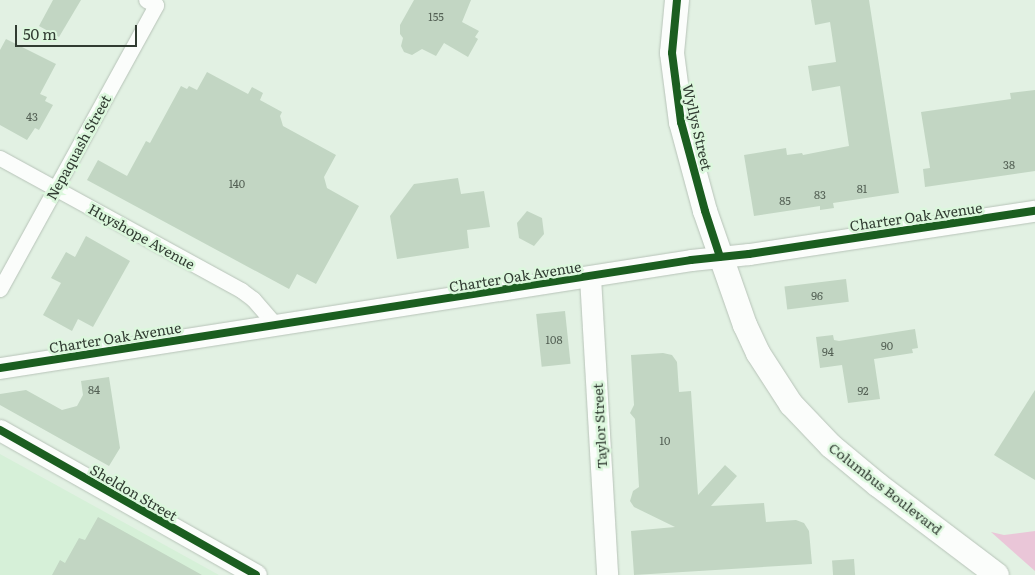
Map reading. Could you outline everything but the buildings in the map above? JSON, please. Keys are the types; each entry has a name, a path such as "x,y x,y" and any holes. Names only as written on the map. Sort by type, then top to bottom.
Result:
{"main road":[{"name":"Wyllys Street","path":"677,0 672,53 681,122 705,211 720,257"},
{"name":"Columbus Boulevard","path":"720,257 745,325 758,353 774,380 808,423 855,467 997,575"}],"street":[{"name":"Nepaquash Street","path":"0,289 56,189 151,3"},
{"name":"Huyshope Avenue","path":"0,158 241,290 253,299 276,325"},
{"name":"Charter Oak Avenue","path":"0,368 720,257 1035,211"},
{"name":"Taylor Street","path":"590,277 607,575"},
{"name":"Sheldon Street","path":"0,430 256,575"}],"shaded area":[{"path":"0,454 76,496 219,575 0,575"},
{"path":"1035,531 1035,571 991,532 1004,535"}],"cycle path":[{"path":"677,0 672,53 681,122 705,211 720,257"},
{"path":"0,368 691,260 749,254 1035,211"},
{"path":"0,430 256,575"}]}
